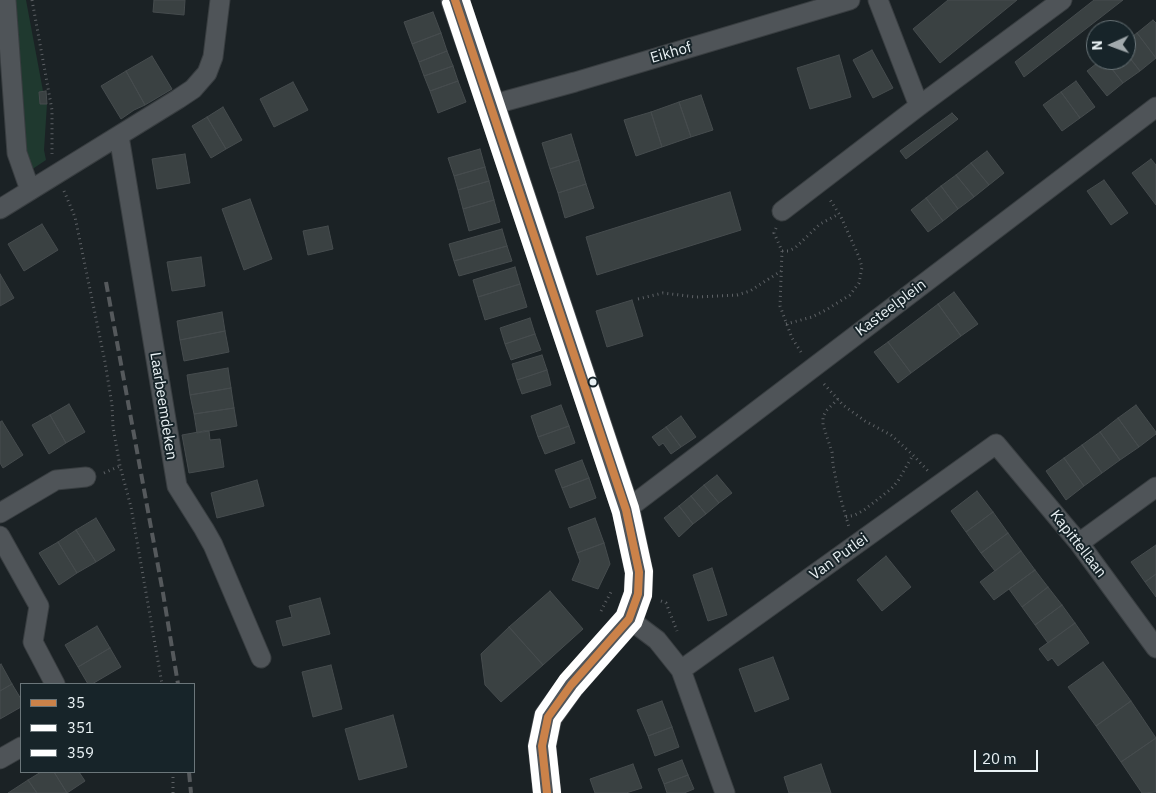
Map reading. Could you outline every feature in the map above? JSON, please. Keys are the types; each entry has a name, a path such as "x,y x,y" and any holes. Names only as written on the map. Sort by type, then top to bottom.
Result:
{"street":[{"path":"6,0 17,153 30,190"},
{"path":"0,209 193,89 206,73 213,57 220,0"},
{"path":"455,0 626,510 639,572 638,594 629,619 571,685 548,717 542,746 547,793"},
{"name":"Eikhof","path":"491,105 575,82 850,0"},
{"path":"878,0 919,106"},
{"path":"782,211 1062,0"},
{"name":"Kasteelplein","path":"626,510 1156,107"},
{"name":"Laarbeemdeken","path":"119,136 177,486 213,545 261,658"},
{"name":"Van Putlei","path":"681,670 996,444"},
{"name":"Kapittellaan","path":"996,444 1079,543 1156,648"},
{"path":"0,513 56,480 86,477"},
{"path":"1079,543 1156,487"},
{"path":"0,536 39,606 33,642 54,683"},
{"path":"629,619 657,640 681,670 726,793"},
{"path":"0,759 20,748"}],"path":[{"path":"32,0 52,110 51,152 56,174 75,217 105,362 112,405 113,427 120,466 131,506 162,683"},
{"path":"786,324 812,317 850,295 859,283 862,275 859,256 839,214 819,183"},
{"path":"782,211 774,233 782,251 780,306 792,338 812,368 838,399 865,421 891,435 913,455 938,485"},
{"path":"782,251 788,252 795,248 820,224 839,214"},
{"path":"638,299 663,293 696,297 737,295 750,291 781,270"},
{"path":"838,399 826,411 823,417 824,425 832,452 839,493 848,524 857,543"},
{"path":"846,517 864,510 891,489 898,481 913,455"},
{"path":"173,793 174,773"}],"green space":[{"path":"12,0 26,0 43,91 39,92 40,104 47,104 44,150 46,160 30,169 25,164"}],"building":[{"path":"154,0 185,0 184,15 153,12"},
{"path":"948,0 1017,0 940,63 913,29"},
{"path":"1094,0 1123,0 1097,20 1086,20 1086,29 1024,77 1015,62"},
{"path":"433,12 441,33 412,44 404,22"},
{"path":"1153,20 1156,23 1156,58 1137,33"},
{"path":"441,33 447,51 419,62 412,44"},
{"path":"1136,34 1156,58 1140,71 1136,66"},
{"path":"872,50 893,88 873,98 853,60"},
{"path":"447,51 453,66 424,76 419,62"},
{"path":"839,55 851,97 810,109 797,68"},
{"path":"152,56 172,89 145,105 126,71"},
{"path":"453,66 458,81 430,91 424,76"},
{"path":"1136,66 1140,71 1123,83 1113,70 1136,70"},
{"path":"1113,70 1123,83 1107,96 1087,71"},
{"path":"126,71 145,105 121,119 101,86"},
{"path":"458,81 466,102 438,113 430,91"},
{"path":"1076,81 1095,107 1080,118 1061,92"},
{"path":"293,82 308,110 274,127 260,99"},
{"path":"46,91 47,104 40,104 39,92"},
{"path":"1061,92 1080,118 1062,131 1043,105"},
{"path":"701,95 713,130 691,137 679,102"},
{"path":"679,102 691,137 662,147 651,112"},
{"path":"223,107 242,140 226,149 207,117"},
{"path":"651,112 662,147 636,156 624,120"},
{"path":"952,113 958,119 906,159 900,151"},
{"path":"207,117 226,149 211,158 192,126"},
{"path":"571,134 579,160 550,169 542,143"},
{"path":"480,149 485,167 454,176 448,158"},
{"path":"987,151 1004,173 989,185 971,163"},
{"path":"185,154 190,183 157,189 152,159"},
{"path":"1151,159 1156,165 1156,205 1132,173"},
{"path":"579,160 586,184 558,193 550,169"},
{"path":"971,163 989,185 974,197 956,175"},
{"path":"485,167 489,181 458,190 454,176"},
{"path":"956,175 974,197 958,209 941,186"},
{"path":"1104,180 1128,213 1111,225 1087,191"},
{"path":"489,181 494,200 463,209 458,190"},
{"path":"586,184 594,208 565,218 558,193"},
{"path":"941,186 958,209 943,221 926,198"},
{"path":"730,192 741,230 597,275 586,237"},
{"path":"926,198 943,221 928,232 911,210"},
{"path":"250,199 272,259 244,270 222,209"},
{"path":"494,200 500,222 469,231 463,209"},
{"path":"42,224 58,250 24,271 8,244"},
{"path":"328,226 333,249 308,255 303,231"},
{"path":"502,229 507,246 454,261 449,244"},
{"path":"507,246 512,261 459,276 454,261"},
{"path":"201,257 205,286 172,291 167,262"},
{"path":"515,267 520,284 478,297 473,280"},
{"path":"0,274 14,298 0,306"},
{"path":"520,284 527,307 485,320 478,297"},
{"path":"954,292 978,324 961,336 938,304"},
{"path":"632,300 643,336 607,347 596,311"},
{"path":"938,304 961,336 911,373 888,342"},
{"path":"222,312 225,331 180,340 177,321"},
{"path":"530,318 535,334 505,344 500,328"},
{"path":"225,331 229,352 184,361 180,340"},
{"path":"535,334 541,350 511,360 505,344"},
{"path":"888,342 911,373 898,383 874,352"},
{"path":"542,355 547,370 517,380 512,364"},
{"path":"228,368 231,388 190,395 187,375"},
{"path":"547,370 551,385 522,394 517,380"},
{"path":"231,388 234,408 194,414 190,395"},
{"path":"69,404 85,432 66,443 50,415"},
{"path":"561,405 569,426 538,437 531,416"},
{"path":"1136,405 1156,432 1139,447 1118,418"},
{"path":"234,408 237,426 197,433 194,414"},
{"path":"50,415 66,443 49,454 32,425"},
{"path":"681,416 696,437 681,447 666,427"},
{"path":"1118,418 1139,447 1120,460 1100,432"},
{"path":"2,421 23,455 3,468 0,463 0,422"},
{"path":"569,426 575,443 545,454 538,437"},
{"path":"666,427 681,447 671,454 663,443 659,446 652,437"},
{"path":"209,431 210,440 220,439 224,467 189,473 182,435"},
{"path":"1100,432 1120,460 1102,473 1082,445"},
{"path":"1082,445 1102,473 1084,486 1064,458"},
{"path":"1064,458 1084,486 1066,500 1046,471"},
{"path":"582,460 589,478 562,488 555,470"},
{"path":"717,475 732,493 719,503 704,485"},
{"path":"589,478 596,498 570,508 562,488"},
{"path":"257,480 264,506 217,518 211,493"},
{"path":"704,485 719,503 706,514 691,496"},
{"path":"977,491 993,512 966,532 951,511"},
{"path":"691,496 706,514 693,524 679,506"},
{"path":"679,506 693,524 679,537 664,518"},
{"path":"993,512 1008,533 981,553 966,532"},
{"path":"96,518 115,550 96,562 76,530"},
{"path":"595,518 604,543 577,553 568,528"},
{"path":"76,530 96,562 77,573 58,542"},
{"path":"1008,533 1021,551 995,571 981,553"},
{"path":"58,542 77,573 59,585 39,553"},
{"path":"604,543 610,564 598,589 572,580 580,561 577,553"},
{"path":"1156,545 1156,574 1145,582 1131,562"},
{"path":"1021,551 1035,570 994,600 980,582"},
{"path":"886,556 911,587 882,611 857,580"},
{"path":"712,568 727,615 708,621 693,575"},
{"path":"1035,570 1048,587 1022,607 1009,589"},
{"path":"1156,574 1156,597 1145,582"},
{"path":"1048,587 1062,605 1035,625 1022,607"},
{"path":"550,591 583,629 543,665 509,627"},
{"path":"320,598 330,634 283,646 276,621 292,617 289,606"},
{"path":"1062,605 1075,623 1048,643 1035,625"},
{"path":"1075,623 1089,643 1058,666 1052,658 1048,661 1039,649"},
{"path":"97,626 110,648 78,667 65,645"},
{"path":"509,627 543,665 501,702 485,685 481,654"},
{"path":"110,648 121,667 94,683 87,683 78,667"},
{"path":"773,657 789,699 755,712 739,669"},
{"path":"1103,662 1131,701 1096,726 1068,687"},
{"path":"0,665 12,684 0,691"},
{"path":"331,665 342,709 313,717 302,672"},
{"path":"12,684 20,697 20,708 0,719 0,691"},
{"path":"662,701 672,727 648,736 637,710"},
{"path":"1131,701 1156,738 1121,762 1096,726"},
{"path":"393,715 407,767 359,780 345,729"},
{"path":"672,727 679,747 655,756 648,736"},
{"path":"1156,738 1156,792 1142,793 1121,762"},
{"path":"682,760 688,775 664,784 658,769"},
{"path":"633,764 642,788 626,793 595,793 590,779"},
{"path":"821,764 831,793 789,793 784,777"},
{"path":"39,773 55,773 67,793 37,793 28,780"},
{"path":"55,773 80,773 85,781 67,793"},
{"path":"688,775 694,789 684,793 667,793 664,784"},
{"path":"28,780 37,793 8,793"}],"railway":[{"path":"106,282 178,683"},
{"path":"189,773 191,793"}],"transit line":[{"name":"35","path":"455,0 626,510 639,572 638,594 629,619 571,685 548,717 542,746 547,793"},
{"name":"359","path":"466,0 635,507 649,571 648,596 638,624 579,691 557,721 552,746 557,792"},
{"name":"351","path":"446,3 616,513 629,573 628,592 620,614 563,678 539,713 532,746 537,793"}]}
